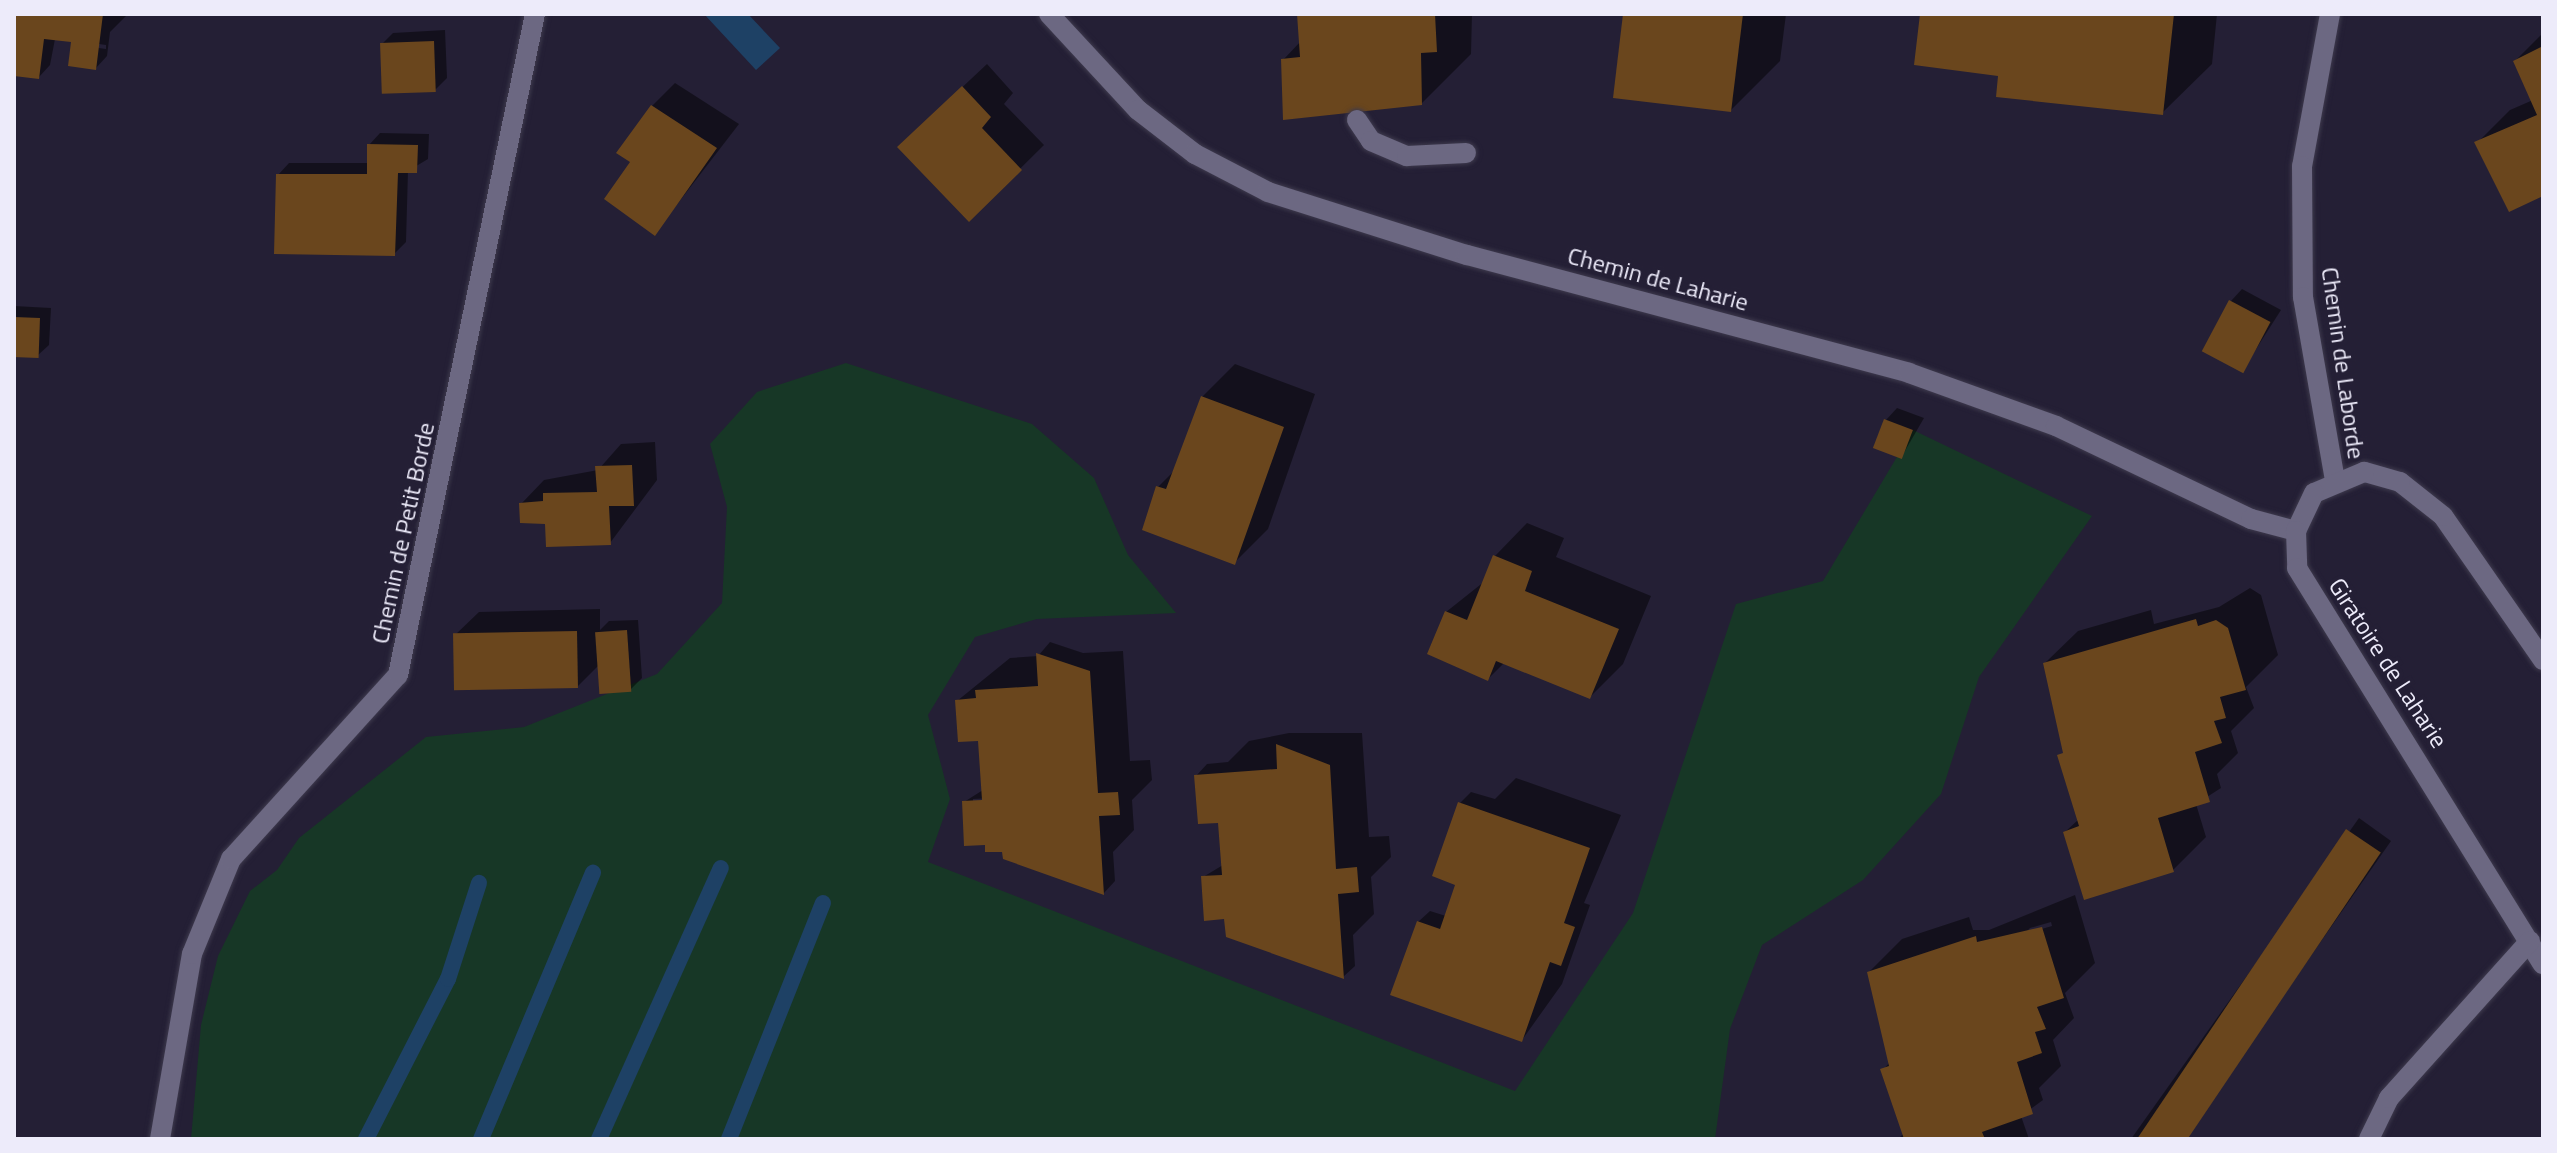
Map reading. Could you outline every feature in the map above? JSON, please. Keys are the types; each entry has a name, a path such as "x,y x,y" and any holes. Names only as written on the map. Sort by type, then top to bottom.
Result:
{"street":[{"name":"Chemin de Petit Borde","path":"160,1139 192,954 231,859 398,675 535,14"},
{"name":"Chemin de Laharie","path":"1049,14 1138,110 1195,154 1268,192 1476,257 1909,373 2056,426 2251,519 2296,531"},
{"name":"Chemin de Laborde","path":"2330,14 2302,166 2303,297 2335,481"},
{"path":"1357,120 1371,141 1407,156 1466,153"},
{"path":"2335,481 2364,472 2400,482 2443,516 2543,660"},
{"name":"Giratoire de Laharie","path":"2335,481 2314,493 2296,531 2297,568 2543,964"},
{"path":"2369,1139 2389,1098 2530,941"}],"green space":[{"path":"846,363 1032,424 1094,478 1128,555 1176,613 1037,619 975,637 928,715 950,799 928,862 1515,1091 1633,913 1736,604 1823,581 1913,430 2092,516 1979,677 1941,794 1863,880 1762,945 1730,1029 1715,1139 191,1139 201,1025 218,956 250,891 277,870 299,838 426,737 524,727 657,674 722,603 727,507 710,444 757,392"}],"water":[{"path":"704,14 748,14 780,48 756,70"}],"building":[{"path":"14,14 103,14 96,70 68,66 71,42 44,39 39,79 14,76"},
{"path":"1297,14 1435,14 1437,52 1421,53 1422,105 1283,120 1281,59 1300,57"},
{"path":"1623,14 1743,14 1731,112 1613,98"},
{"path":"1920,14 2174,14 2163,115 1996,97 1998,76 1914,65"},
{"path":"434,41 436,92 382,94 380,43"},
{"path":"2543,46 2543,196 2509,212 2474,142 2537,115 2513,61"},
{"path":"962,86 991,117 982,128 1022,170 969,222 897,147"},
{"path":"651,105 717,148 655,236 604,199 630,162 616,153"},
{"path":"367,144 418,145 417,173 398,173 395,256 274,254 276,174 367,174"},
{"path":"2229,300 2270,322 2243,373 2202,351"},
{"path":"14,317 40,318 39,358 14,357"},
{"path":"1201,396 1284,427 1235,565 1142,530 1156,486 1166,489"},
{"path":"1884,419 1913,430 1902,459 1873,448"},
{"path":"632,465 634,506 609,506 611,545 546,547 545,524 520,523 519,503 543,501 543,493 597,492 595,466"},
{"path":"1493,555 1532,571 1525,591 1619,629 1590,699 1496,661 1488,681 1427,654 1445,611 1467,620"},
{"path":"2196,619 2198,626 2216,620 2228,628 2246,690 2220,697 2226,718 2214,721 2222,743 2195,752 2210,802 2158,818 2174,872 2084,900 2063,832 2079,826 2057,755 2063,753 2043,663"},
{"path":"627,630 631,692 599,694 595,632"},
{"path":"577,631 578,688 454,690 453,633"},
{"path":"1036,653 1090,671 1098,793 1118,792 1120,815 1099,816 1104,895 1003,859 1002,852 985,852 985,845 964,846 962,801 982,800 978,741 958,742 955,700 976,698 975,690 1038,686"},
{"path":"1276,744 1330,765 1336,869 1357,867 1359,892 1338,894 1344,979 1226,937 1224,919 1204,921 1201,876 1222,875 1218,823 1198,824 1194,775 1277,769"},
{"path":"1458,802 1590,848 1564,923 1575,927 1561,966 1550,962 1522,1042 1390,995 1417,921 1440,929 1455,885 1432,876"},
{"path":"2346,829 2381,852 2188,1139 2137,1139"},
{"path":"2042,927 2064,998 2037,1007 2046,1029 2035,1032 2042,1053 2017,1062 2033,1114 1982,1132 1985,1139 1904,1139 1880,1069 1889,1066 1867,972 1976,936 1977,942"}],"waterway":[{"path":"599,1139 721,868"},
{"path":"481,1139 593,873"},
{"path":"366,1139 448,979 479,883"},
{"path":"729,1139 823,903"}]}
